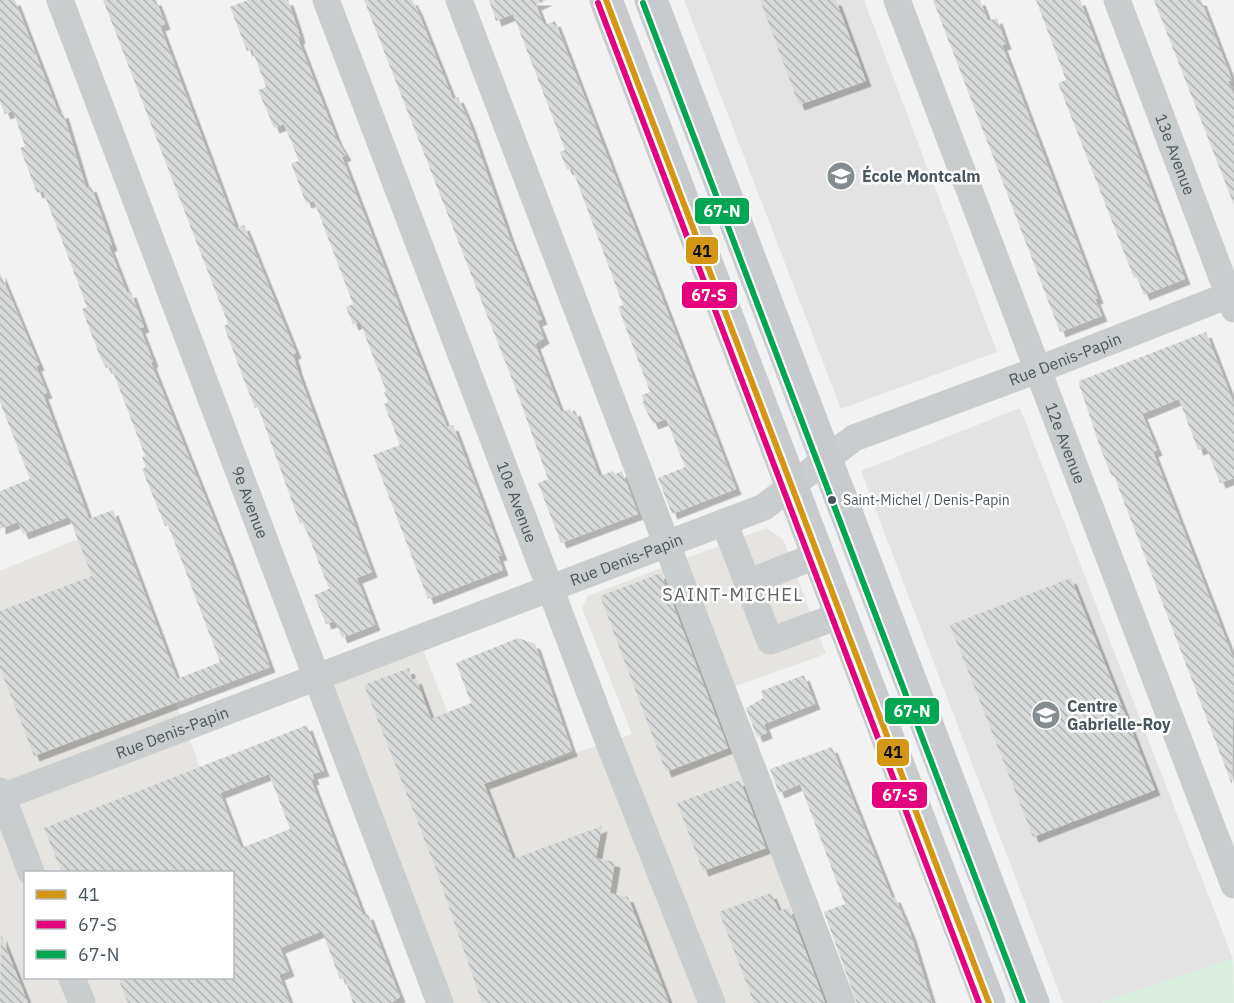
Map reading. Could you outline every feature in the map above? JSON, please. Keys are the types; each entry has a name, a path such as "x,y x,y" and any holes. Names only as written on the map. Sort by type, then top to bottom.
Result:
{"main road":[{"path":"606,0 989,1003"},
{"path":"651,0 1033,1003"}],"street":[{"name":"9e Avenue","path":"60,0 440,1003"},
{"name":"10e Avenue","path":"326,0 551,590 712,1003"},
{"path":"459,0 842,1003"},
{"name":"12e Avenue","path":"897,0 1234,885"},
{"name":"13e Avenue","path":"1117,0 1232,299"},
{"name":"Rue Denis-Papin","path":"1,794 551,590 764,507 854,438 1232,299"},
{"path":"724,522 770,640 841,615"},
{"path":"747,583 818,555"},
{"path":"1,794 30,871"},
{"path":"72,979 82,1003"}],"shaded area":[{"name":"École Montcalm","path":"684,0 864,0 997,352 841,409"},
{"name":"Centre Gabrielle-Roy","path":"1020,408 1233,959 1101,1003 1063,1003 861,471"},
{"path":"110,526 288,1003 0,1003 0,571"},
{"path":"766,528 783,539 826,654 719,692 833,1003 440,1003 316,677 418,637 477,786 632,734 582,608 588,596"}],"green space":[{"path":"1233,959 1234,1003 1101,1003"}],"building":[{"path":"0,0 15,0 59,114 63,112 86,188 91,186 112,245 109,247 127,293 131,292 144,327 140,328 153,361 151,363 228,554 270,667 34,756 0,668 0,611 92,576 69,517 23,534 18,522 0,529 0,491 30,479 0,402 0,272 39,365 36,366 47,393 43,394 89,519 113,510 177,679 220,662 168,525 165,526 142,469 146,467 142,457 145,456 115,377 110,367 106,368 99,354 82,309 87,307 43,191 37,193 20,148 25,146 13,111 5,114 0,102"},
{"path":"103,0 156,0 165,24 160,26 236,228 244,225 296,353 293,354 297,369 372,572 357,578 375,625 342,638 335,621 326,624 314,595 329,589 303,522 300,524 258,407 255,408 242,375 224,326 228,324"},
{"path":"248,0 288,0 298,30 300,38 298,39 337,140 346,155 342,157 412,339 447,427 453,425 502,555 498,556 503,570 428,599 373,455 400,445 384,404 388,402 384,392 386,391 360,322 353,325 346,307 353,304 314,201 306,203 291,163 299,161 284,124 274,128 258,90 266,87 252,49 247,51 230,7"},
{"path":"364,0 412,0 417,9 453,99 458,97 469,122 509,236 542,319 537,321 544,338 535,344 561,412 575,410 599,476 613,471 615,474 622,471 638,514 561,543 538,483 548,479 515,387"},
{"path":"489,0 547,0 536,5 544,25 555,21 736,489 672,514 658,478 685,467 666,419 653,424 642,402 644,401 642,395 650,392 618,307 623,305 572,168 567,170 560,152 565,150 513,14 496,21"},
{"path":"760,0 836,0 866,81 799,105"},
{"path":"933,0 980,0 988,21 997,18 1006,44 1002,45 1098,298 1095,299 1102,316 1060,332"},
{"path":"1036,0 1080,0 1185,279 1144,295 1137,277 1134,278 1058,83 1066,80"},
{"path":"1154,0 1201,0 1232,80 1228,81 1234,96 1234,205"},
{"path":"1206,332 1234,404 1234,478 1220,483 1206,447 1198,450 1179,399 1142,414 1157,450 1153,452 1234,660 1232,785 1114,476 1112,477 1100,447 1079,384 1079,381"},
{"path":"661,573 728,748 666,772 600,596"},
{"path":"1071,578 1155,790 1033,837 950,625"},
{"path":"518,638 535,644 572,751 484,784 513,859 602,826 596,858 615,862 610,893 628,897 669,1003 482,1003 434,864 364,685 409,668 412,680 416,678 431,719 471,703 456,663"},
{"path":"804,675 815,704 764,724 767,733 757,737 746,708 763,698 761,691"},
{"path":"307,725 324,771 312,774 314,779 311,780 363,915 368,914 400,997 391,1003 353,1003 345,978 340,979 322,931 280,948 289,971 279,975 290,1003 128,1003 118,979 234,979 234,871 61,871 44,828","holes":["269,774 290,829 241,848 220,793"]},
{"path":"832,747 892,898 895,897 911,935 932,1003 857,1003 824,912 845,904 800,784 779,793 770,769"},
{"path":"740,780 766,848 703,871 677,803"},
{"path":"771,893 779,911 789,908 825,1003 754,1003 719,912"},
{"path":"1,935 28,1003 0,1003"}],"transit line":[{"name":"41","path":"606,0 989,1003"},
{"name":"67-S","path":"598,3 979,1003"},
{"name":"67-N","path":"643,3 1023,1003"}],"place":[{"name":"École Montcalm","path":"841,176"},
{"name":"Saint-Michel / Denis-Papin","path":"832,500"},
{"name":"Centre Gabrielle-Roy","path":"1046,715"}],"district":[{"name":"SAINT-MICHEL","path":"733,594"}]}
